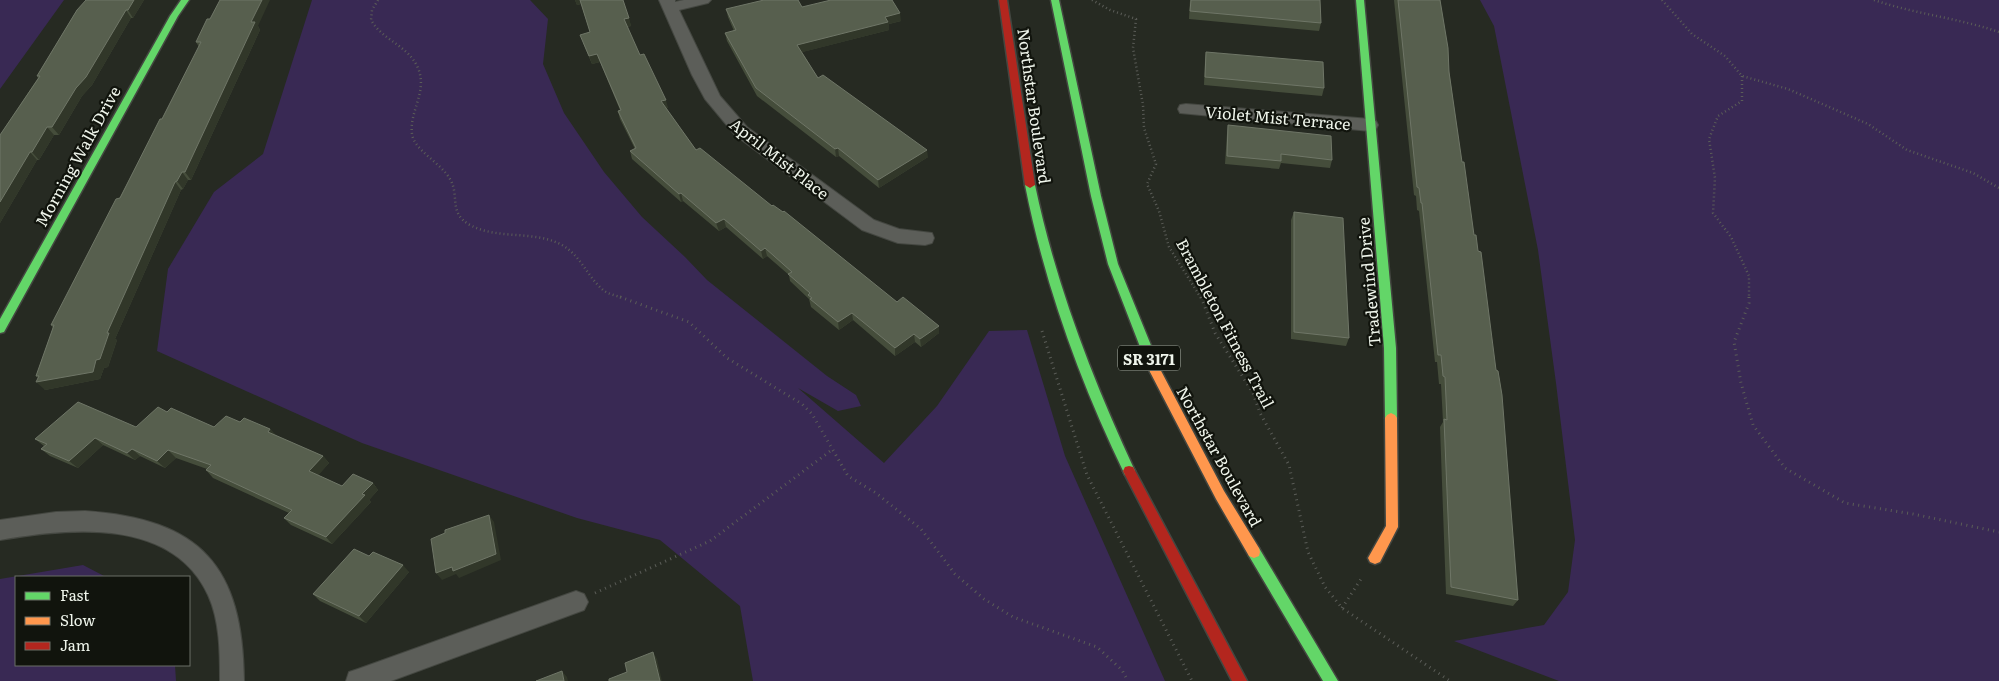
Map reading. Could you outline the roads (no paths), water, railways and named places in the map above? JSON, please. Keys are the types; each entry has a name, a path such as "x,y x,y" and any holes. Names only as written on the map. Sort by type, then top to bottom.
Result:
{"main road":[{"name":"Morning Walk Drive","path":"0,329 169,24 185,0"},
{"name":"Northstar Boulevard","path":"1003,0 1033,203 1046,259 1065,320 1119,451 1156,528 1240,681"},
{"name":"Northstar Boulevard","path":"1055,0 1094,187 1113,264 1150,360 1220,495 1332,681"},
{"name":"Tradewind Drive","path":"1360,0 1390,348 1392,527 1376,558"}],"street":[{"path":"669,4 703,0"},
{"name":"April Mist Place","path":"669,4 700,75 713,99 722,112 741,131 868,226 898,236 925,238"},
{"name":"Violet Mist Terrace","path":"1186,109 1370,125"},
{"path":"0,530 38,522 115,522 144,529 168,538 194,558 211,578 225,608 230,629 232,681"},
{"path":"358,681 576,602"}]}
